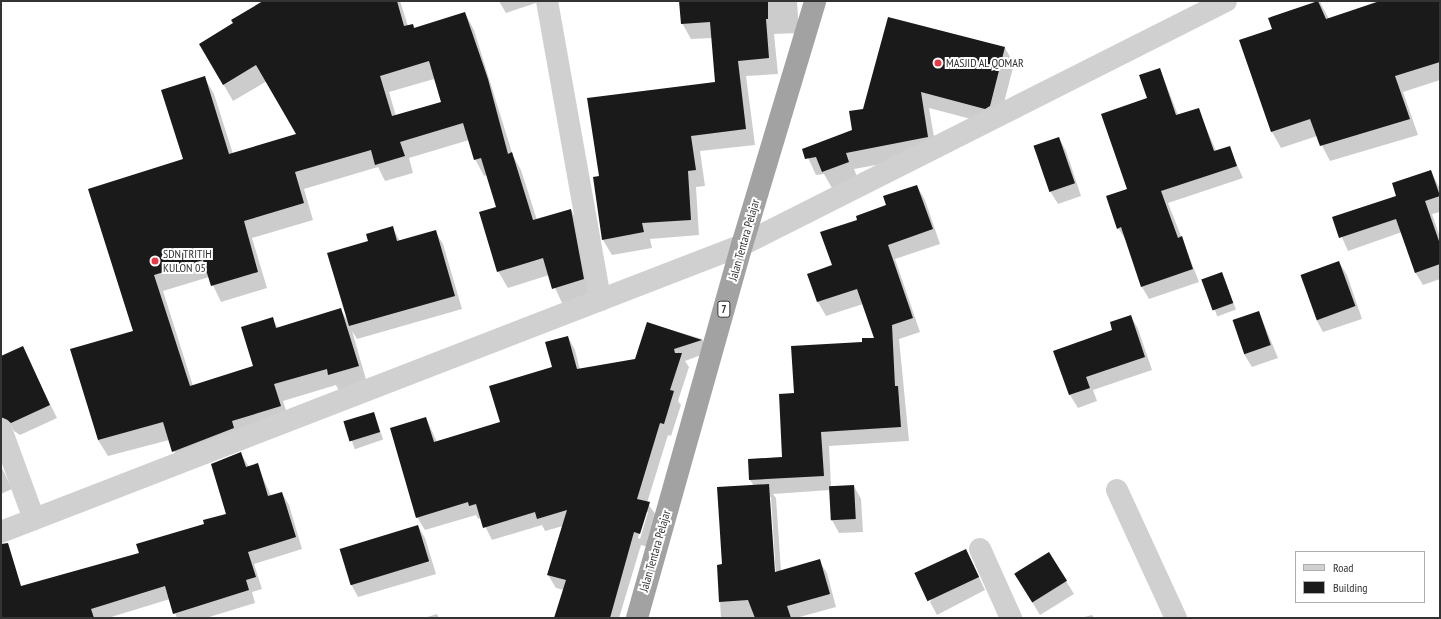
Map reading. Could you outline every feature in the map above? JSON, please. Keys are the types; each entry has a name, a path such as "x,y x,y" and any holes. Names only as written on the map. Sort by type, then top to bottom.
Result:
{"highway":[{"name":"Jalan Tentara Pelajar","path":"636,618 742,245 815,1"}],"street":[{"path":"547,1 600,300"},
{"path":"1,532 742,245 1204,6 1226,1"},
{"path":"1,429 34,519"},
{"path":"1117,490 1176,618"},
{"path":"980,549 1011,618"}],"building":[{"path":"263,1 397,1 404,26 413,24 414,28 465,12 488,79 508,154 512,152 533,220 571,209 584,279 552,289 543,258 497,272 479,212 496,207 481,158 474,160 463,123 400,142 405,156 375,165 371,150 295,172 304,203 244,221 258,272 211,286 203,260 154,275 190,386 253,366 241,327 273,317 276,328 341,308 359,366 328,375 327,369 274,384 281,406 232,421 234,428 172,452 163,422 98,440 70,349 133,331 88,189 183,159 161,90 205,76 229,154 296,134 256,65 223,85 199,44 233,23 231,20","holes":["429,61 441,102 392,116 380,76"]},
{"path":"679,1 768,1 768,19 766,19 769,58 738,61 746,129 691,136 696,170 688,171 691,220 642,223 644,232 602,240 593,177 599,176 587,98 715,82 710,22 681,24"},
{"path":"1318,1 1326,19 1380,1 1440,1 1440,62 1395,76 1410,119 1320,146 1310,119 1271,132 1239,40 1272,29 1268,18"},
{"name":"MASJID AL QOMAR","path":"888,17 1005,47 990,106 985,109 921,92 928,137 846,153 849,162 822,172 816,157 805,159 802,149 852,130 849,111 863,109"},
{"path":"1160,68 1176,115 1199,108 1214,151 1230,146 1237,166 1161,191 1178,238 1182,236 1193,269 1141,287 1121,227 1117,229 1106,196 1127,189 1101,114 1147,98 1139,75"},
{"path":"1059,137 1075,183 1049,192 1033,146"},
{"path":"1431,170 1440,196 1425,201 1440,244 1440,264 1415,273 1396,219 1339,238 1332,217 1396,196 1392,183"},
{"path":"917,185 933,229 888,245 913,318 892,325 895,386 898,386 901,427 821,432 824,476 749,480 748,459 782,457 779,394 794,393 791,346 862,342 862,338 874,338 857,289 817,302 807,274 832,265 820,232 857,220 856,216 886,205 883,196"},
{"path":"393,226 397,241 436,230 455,296 349,326 327,253 368,241 366,234"},
{"path":"1339,261 1355,306 1317,320 1300,275"},
{"path":"1222,272 1233,303 1213,311 1201,280"},
{"path":"1259,311 1271,345 1244,354 1233,320"},
{"path":"1131,315 1145,357 1086,377 1090,388 1069,395 1053,351 1112,330 1110,322"},
{"path":"647,322 702,340 674,349 675,353 682,353 670,390 674,391 664,424 660,423 637,499 650,502 640,534 634,532 610,618 554,618 566,580 547,575 567,510 537,519 535,512 483,528 476,504 469,506 468,502 416,518 390,428 426,417 434,442 500,422 489,386 552,367 545,342 568,336 577,369 635,359"},
{"path":"23,346 50,405 11,423 1,417 1,356"},
{"path":"374,412 380,432 350,441 343,421"},
{"path":"241,452 246,467 258,463 268,496 282,492 296,537 248,552 256,577 246,580 249,590 173,614 165,586 91,609 94,618 1,618 1,544 8,543 21,586 139,553 136,544 204,524 203,520 226,514 211,464"},
{"path":"769,484 775,572 820,559 830,594 787,606 791,618 755,618 748,600 719,602 717,565 722,564 717,487"},
{"path":"854,485 856,519 831,520 829,486"},
{"path":"418,525 429,561 351,585 340,549"},
{"path":"966,549 979,577 927,601 914,573"},
{"path":"1049,552 1067,581 1032,603 1014,574"}],"place":[{"name":"MASJID AL QOMAR","path":"938,63"},
{"name":"SDN TRITIH KULON 05","path":"155,261"}]}
